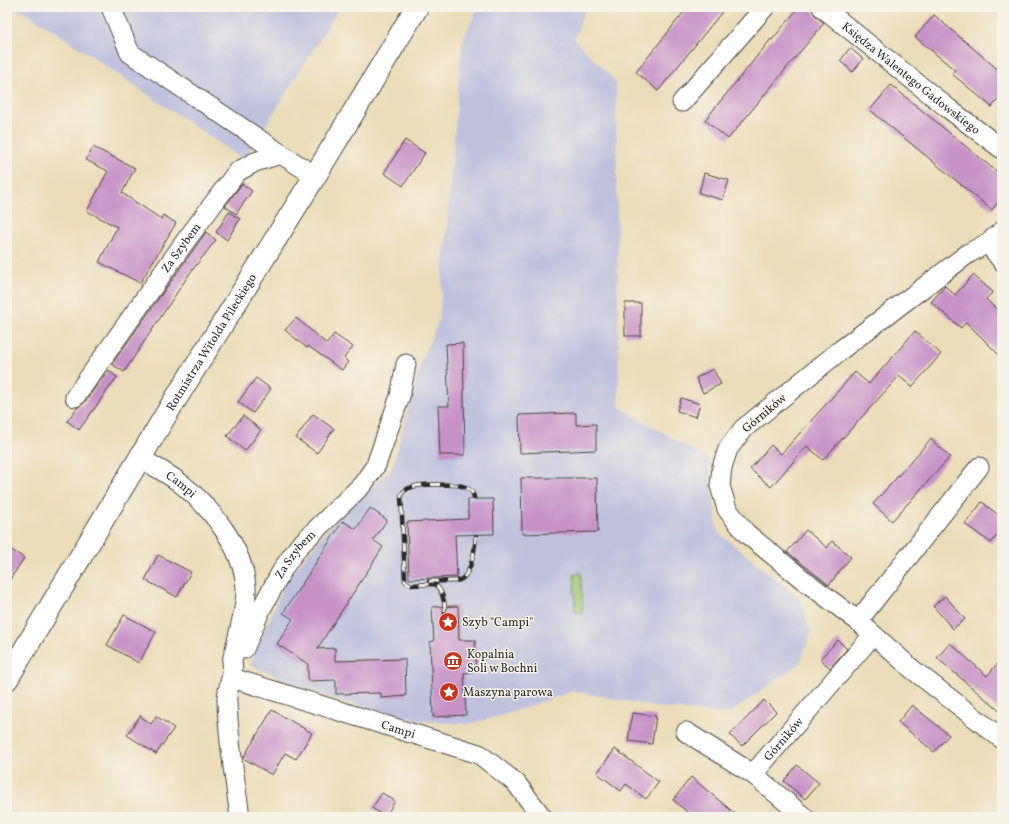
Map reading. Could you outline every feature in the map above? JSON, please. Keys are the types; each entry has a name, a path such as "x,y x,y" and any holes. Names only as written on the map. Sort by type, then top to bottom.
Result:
{"main road":[{"name":"Rotmistrza Witolda Pileckiego","path":"7,679 140,458 315,176 417,7"}],"street":[{"path":"111,7 130,52 315,176"},
{"path":"682,102 765,7"},
{"name":"Księdza Walentego Gadowskiego","path":"822,7 949,109 1002,149"},
{"name":"Za Szybem","path":"75,398 184,243 237,172 255,162 281,154"},
{"path":"995,237 1002,261"},
{"name":"Górników","path":"995,237 969,253 842,349 743,429 728,449 722,467 720,486 727,509 746,533 801,578 858,621 912,669 1002,739"},
{"name":"Za Szybem","path":"232,673 261,609 284,567 299,546 363,484 376,465 400,396 406,364"},
{"name":"Campi","path":"140,458 183,485 208,509 234,545 242,567 246,588 232,662 232,673 227,699 240,817"},
{"path":"858,621 980,467"},
{"name":"Górników","path":"754,774 873,635"},
{"name":"Campi","path":"232,673 480,754 516,783 542,817"},
{"path":"686,732 754,774 804,817"}],"shaded area":[{"path":"14,7 340,7 244,160 41,22"},
{"name":"Kopalnia Soli w Bochni","path":"478,7 586,7 574,39 616,82 619,407 708,459 718,532 800,599 811,633 800,663 729,714 661,708 573,691 501,716 468,724 422,721 336,700 250,665 284,584 334,521 392,469 421,361 439,320 462,42"}],"green space":[{"path":"581,573 583,612 575,612 574,574"}],"building":[{"path":"688,7 726,7 658,91 636,72"},
{"path":"799,7 811,7 815,15 824,23 728,139 705,120"},
{"path":"934,15 1002,73 1002,95 992,107 952,74 955,70 915,37"},
{"path":"850,48 863,59 853,72 840,61"},
{"path":"891,85 1002,176 1002,197 992,210 870,110"},
{"path":"405,140 425,153 403,186 384,173"},
{"path":"93,147 135,168 122,193 161,219 163,215 176,223 140,283 99,262 117,227 87,211 108,171 86,160"},
{"path":"704,173 729,180 723,200 699,193"},
{"path":"242,184 252,191 236,214 225,206"},
{"path":"229,212 240,219 227,240 216,232"},
{"path":"206,232 216,240 190,273 124,372 112,364"},
{"path":"973,275 993,292 986,299 1002,315 1002,358 966,322 961,328 931,302 945,286 955,295"},
{"path":"625,303 641,303 641,336 625,336"},
{"path":"296,318 327,344 334,334 353,347 344,358 348,362 342,370 308,346 307,348 285,330"},
{"path":"915,331 941,354 912,387 899,376 823,460 807,446 771,487 750,469 771,445 781,454 855,372 869,384"},
{"path":"463,343 465,455 440,455 438,406 449,406 446,344"},
{"path":"713,369 721,384 703,393 696,378"},
{"path":"108,370 117,377 79,430 67,421 77,408 84,403"},
{"path":"256,378 271,389 253,413 238,402"},
{"path":"681,398 700,404 696,417 677,411"},
{"path":"576,413 576,425 596,424 596,450 520,453 519,415"},
{"path":"313,414 334,429 317,453 296,438"},
{"path":"243,416 261,430 245,451 227,436"},
{"path":"931,439 950,457 892,521 873,504"},
{"path":"521,478 597,478 598,532 522,534"},
{"path":"468,499 493,499 494,534 455,535 457,577 409,579 407,522 468,519"},
{"path":"982,502 1002,518 1002,529 991,543 965,524"},
{"path":"370,508 387,520 373,540 383,547 317,649 335,648 335,661 405,659 406,696 381,698 381,693 336,694 336,680 308,681 308,664 277,644 293,619 283,613 343,521 356,529"},
{"path":"806,530 827,548 832,541 851,557 829,585 787,552"},
{"path":"12,550 24,558 7,584 7,557"},
{"path":"158,555 191,572 177,597 145,580"},
{"path":"945,596 965,619 953,629 933,606"},
{"path":"458,606 459,640 475,640 476,672 464,673 466,715 433,717 430,642 434,641 432,607"},
{"path":"124,615 156,632 139,663 107,645"},
{"path":"838,640 847,649 830,668 820,659"},
{"path":"950,643 987,676 1002,658 1002,713 937,658"},
{"path":"764,700 776,712 742,746 730,735"},
{"path":"912,705 949,735 934,752 898,722"},
{"path":"272,710 312,733 296,759 285,753 272,775 243,758"},
{"path":"632,713 656,716 652,744 628,741"},
{"path":"140,716 151,724 156,716 174,728 156,754 127,735"},
{"path":"615,749 659,782 646,799 626,784 621,791 597,773"},
{"path":"797,765 819,783 805,799 784,781"},
{"path":"691,777 739,817 693,817 673,800"},
{"path":"382,793 395,801 385,817 372,808"}],"railway":[{"path":"445,629 445,611 442,594 439,588 435,584 411,585 405,581 401,495 410,488 434,484 465,487 472,492 474,498"},
{"path":"429,581 457,581 464,577 472,560 476,536"}],"place":[{"name":"Szyb \"Campi\"","path":"448,622"},
{"name":"Kopalnia Soli w Bochni","path":"453,661"},
{"name":"Maszyna parowa","path":"449,692"}]}
